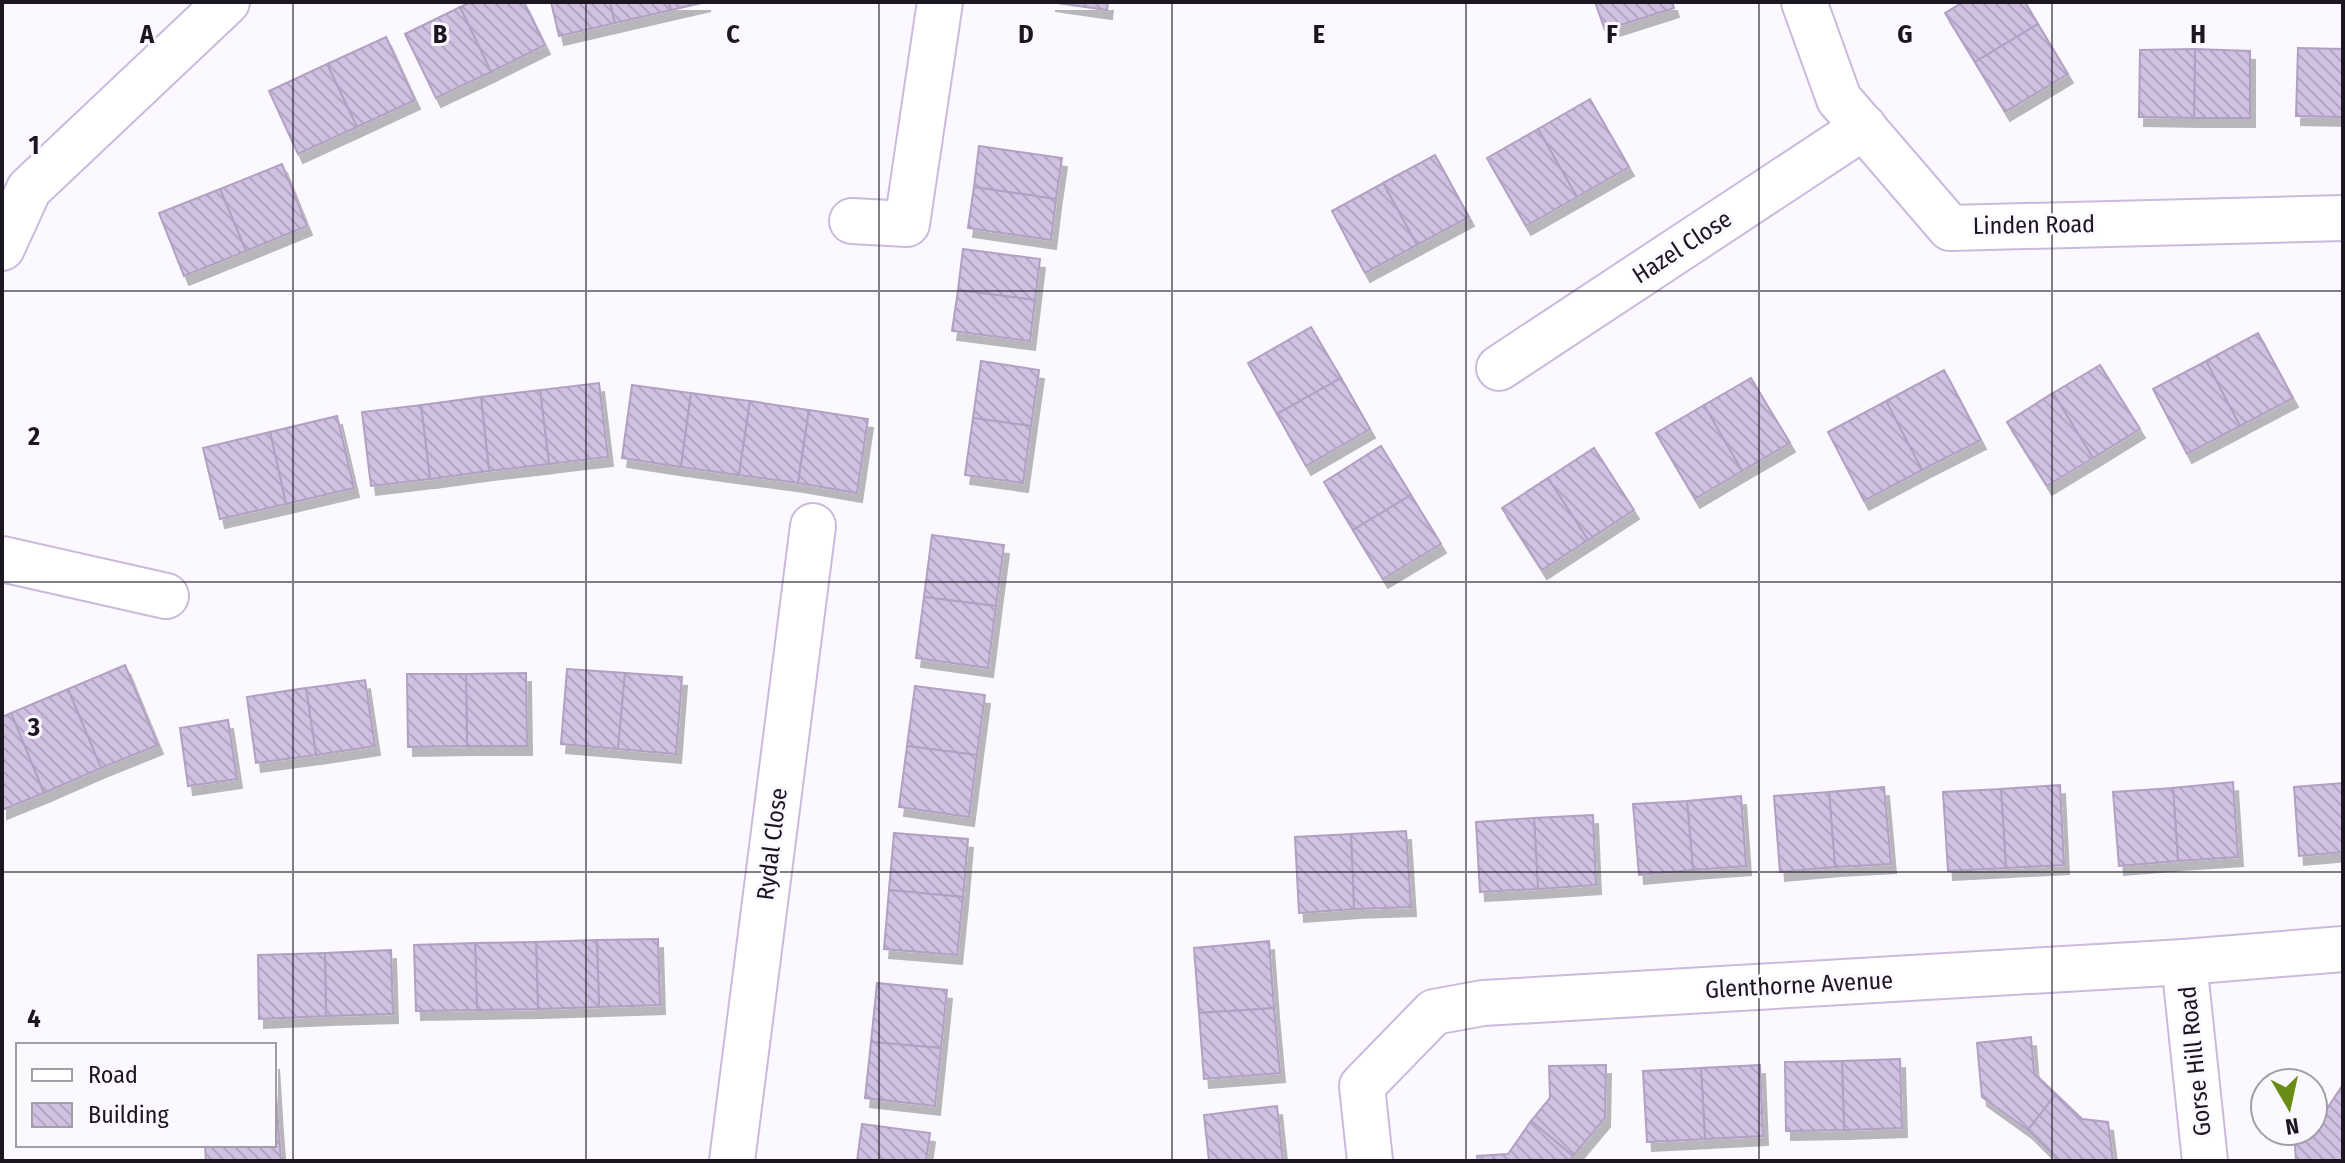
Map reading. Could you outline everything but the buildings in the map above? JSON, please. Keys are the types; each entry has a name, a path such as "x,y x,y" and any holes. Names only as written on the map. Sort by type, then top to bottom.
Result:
{"street":[{"path":"2,248 29,189 227,2"},
{"path":"852,221 907,224 940,2"},
{"name":"Linden Road","path":"1804,2 1839,99 1950,228 2343,218"},
{"name":"Hazel Close","path":"1499,368 1864,127"},
{"name":"Rydal Close","path":"732,1161 813,526"},
{"path":"2,559 166,596"},
{"name":"Glenthorne Avenue","path":"1370,1161 1362,1086 1434,1012 1483,1003 2184,962 2343,949"},
{"name":"Gorse Hill Road","path":"2184,962 2205,1161"}]}
